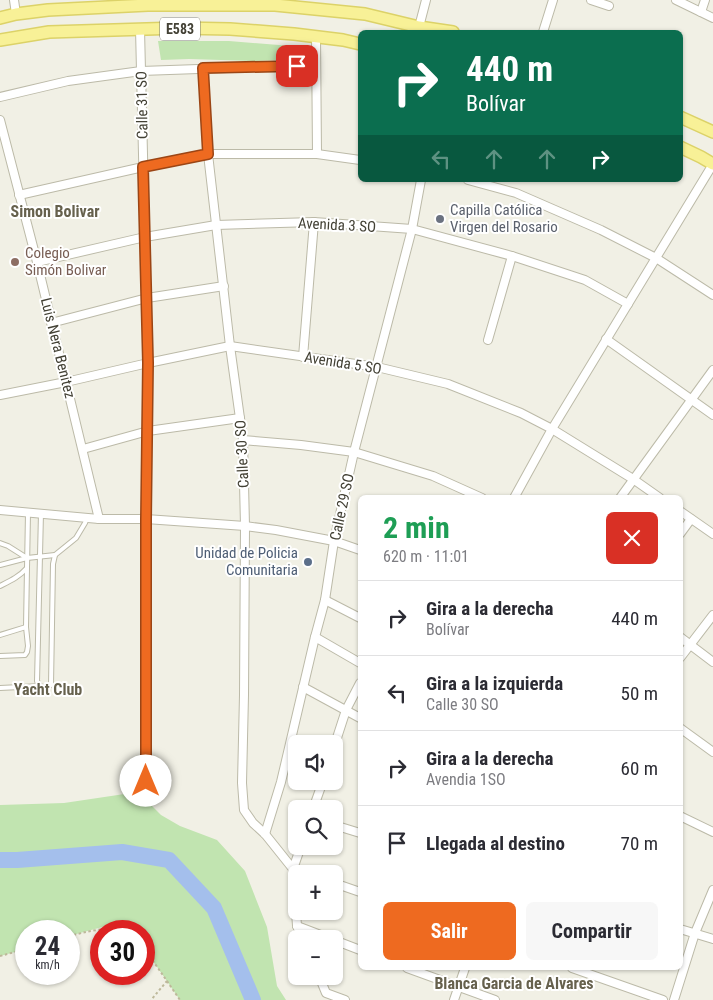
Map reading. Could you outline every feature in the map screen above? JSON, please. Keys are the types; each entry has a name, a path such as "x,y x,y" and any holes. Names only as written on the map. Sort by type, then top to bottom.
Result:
{"main road":[{"name":"E583","path":"0,18 48,10 148,3 276,3 365,14 439,30"},
{"name":"E583","path":"0,40 49,32 230,29 316,37 358,44"},
{"path":"683,118 713,132"},
{"path":"683,149 713,164"}],"street":[{"path":"14,0 16,14"},
{"path":"419,27 426,0"},
{"path":"544,30 553,0"},
{"path":"591,0 609,6"},
{"path":"676,0 713,18"},
{"path":"701,12 705,0"},
{"name":"Calle 31 SO","path":"140,29 148,363 146,781"},
{"path":"316,37 317,154"},
{"path":"0,97 68,81 141,71 316,65"},
{"name":"Calle 30 SO","path":"203,68 208,154 243,440 245,526 242,784 244,810 290,865"},
{"name":"Luis Nera Benitez","path":"0,120 37,262 99,519"},
{"path":"19,195 208,154 317,154 358,160"},
{"path":"516,495 552,429 713,164"},
{"name":"Calle 29 SO","path":"265,834 281,782 325,600 334,541 354,452 412,229 421,182"},
{"path":"475,182 516,193 601,230 656,258 713,295"},
{"path":"303,356 314,222"},
{"name":"Avenida 3 SO","path":"37,262 144,237 216,225 314,222 412,229 512,256 585,280 628,304"},
{"path":"488,340 512,256"},
{"path":"51,323 147,298 224,286"},
{"path":"606,339 713,415"},
{"name":"Avenida 5 SO","path":"0,395 230,346 377,367 448,384 521,413 552,429 656,495"},
{"path":"622,495 713,370"},
{"path":"82,449 148,431 240,418"},
{"path":"243,440 354,452 433,476 475,495"},
{"path":"0,510 99,519 146,519 245,526 334,541 358,549"},
{"path":"683,513 713,534"},
{"path":"683,530 691,519"},
{"path":"325,600 358,617"},
{"path":"683,654 713,615"},
{"path":"315,636 358,662"},
{"path":"683,639 713,662"},
{"path":"303,687 358,717"},
{"path":"338,735 346,710 358,687"},
{"path":"683,730 713,752"},
{"path":"683,817 713,832"},
{"path":"343,828 358,832"},
{"path":"343,886 358,891"},
{"path":"674,1000 695,934 713,890"},
{"path":"297,920 299,930"},
{"path":"297,926 308,930"},
{"path":"683,930 713,939"},
{"path":"343,943 358,949"},
{"path":"412,970 495,1000"},
{"path":"454,1000 464,970"},
{"path":"578,970 663,1000"},
{"path":"322,985 326,994 345,1000"}],"lane":[{"path":"0,656 25,655 27,652 28,512"},
{"path":"40,686 37,681 41,513"},
{"path":"0,565 27,558 55,555 76,538 86,523 87,518"},
{"path":"0,543 27,558"},
{"path":"0,688 47,687 51,685 53,564 55,555"},
{"path":"0,586 16,579 27,568"},
{"path":"0,635 26,627"}],"path":[{"path":"0,956 15,952"},
{"path":"155,964 180,1000"},
{"path":"151,1000 166,981"}],"green space":[{"path":"158,41 229,41 304,47 304,59 253,61 161,60"},
{"path":"138,792 161,815 180,826 217,840 245,871 267,927 277,986 286,1000 180,1000 155,964 155,920 90,920 90,930 80,933 80,920 15,920 15,952 0,956 0,805 64,803"}],"waterway":[{"path":"0,860 122,852 169,860 214,908 253,1000"}],"place":[{"name":"Capilla Católica Virgen del Rosario","path":"440,219"},
{"name":"Colegio Simón Bolivar","path":"15,262"},
{"name":"Unidad de Policia Comunitaria","path":"308,562"}],"district":[{"name":"Simon Bolivar","path":"55,211"},
{"name":"Yacht Club","path":"48,689"},
{"name":"Blanca Garcia de Alvares","path":"514,983"}],"route":[{"path":"146,781 148,363 143,167 208,154 203,68 297,66"}]}
